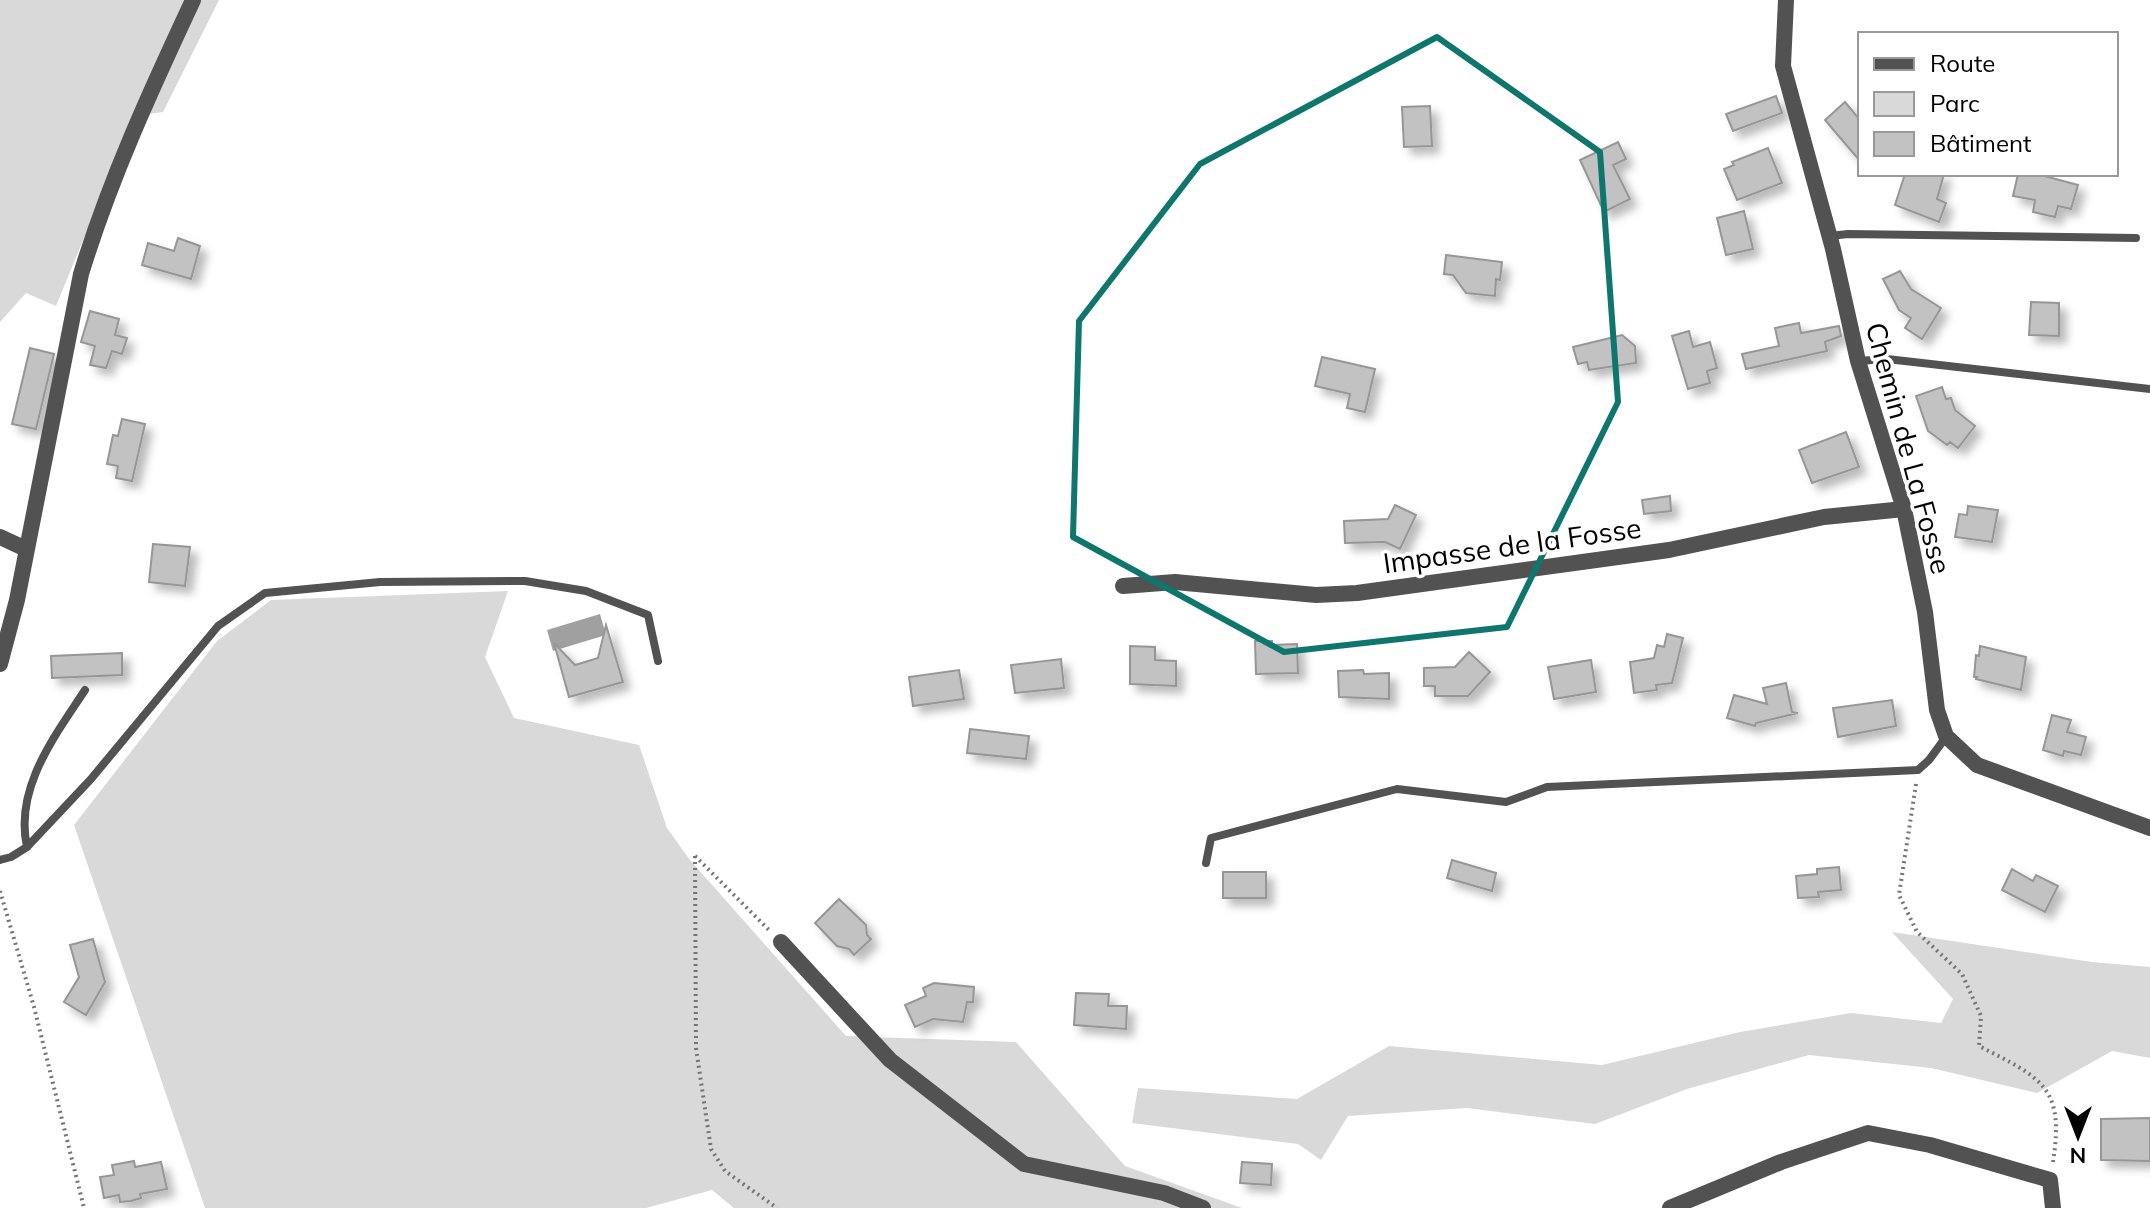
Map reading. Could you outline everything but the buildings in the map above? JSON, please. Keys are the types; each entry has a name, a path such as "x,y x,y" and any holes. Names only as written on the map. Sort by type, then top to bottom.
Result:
{"street":[{"path":"0,664 17,600 81,274 127,144 193,0"},
{"name":"Chemin de La Fosse","path":"1786,3 1783,66 1829,236 1858,361 1904,509 1925,612 1937,710 1946,736"},
{"name":"Impasse de la Fosse","path":"1123,586 1175,582 1316,595 1357,593 1669,550 1824,517 1904,509"},
{"path":"0,537 26,549"},
{"path":"1946,736 1977,765 2150,828"},
{"path":"781,942 890,1060 1024,1164 1164,1193 1203,1208"},
{"path":"1670,1208 1781,1162 1868,1133 1930,1145 2050,1180 2053,1208"}],"lane":[{"path":"1829,236 2136,238"},
{"path":"1858,361 1887,359 2150,389"},
{"path":"0,860 27,847 91,779 218,626 265,593 380,582 525,581 586,591 648,615 658,661"},
{"path":"27,847 25,805 42,756 85,690"},
{"path":"1206,863 1211,838 1397,789 1506,802 1547,787 1918,770 1946,736"}],"path":[{"path":"1918,770 1899,895 1917,932 1962,974 1981,1016 1979,1046 2026,1070 2047,1090 2058,1128 2050,1180"},
{"path":"777,1208 725,1171 711,1149 696,1048 695,856 781,942"},
{"path":"0,891 34,1007 84,1208"}],"highlighted area":[{"path":"1437,37 1600,152 1618,402 1507,627 1284,652 1073,537 1079,321 1200,164"}],"green space":[{"path":"0,0 219,0 163,112 134,116 56,306 26,293 0,322"},
{"path":"508,591 485,657 514,718 639,745 667,828 690,860 846,1036 1016,1042 1125,1166 1242,1208 734,1208 712,1190 646,1208 205,1208 74,825 217,641 271,600"},
{"path":"1892,932 2092,962 2150,967 2150,1058 2112,1051 2037,1093 1931,1068 1809,1055 1687,1089 1595,1124 1467,1108 1348,1116 1321,1160 1298,1144 1132,1123 1138,1088 1297,1099 1389,1046 1602,1065 1740,1032 1851,1013 1941,1023 1953,999"}],"shaded area":[{"path":"600,614 606,635 553,651 547,630"}]}
